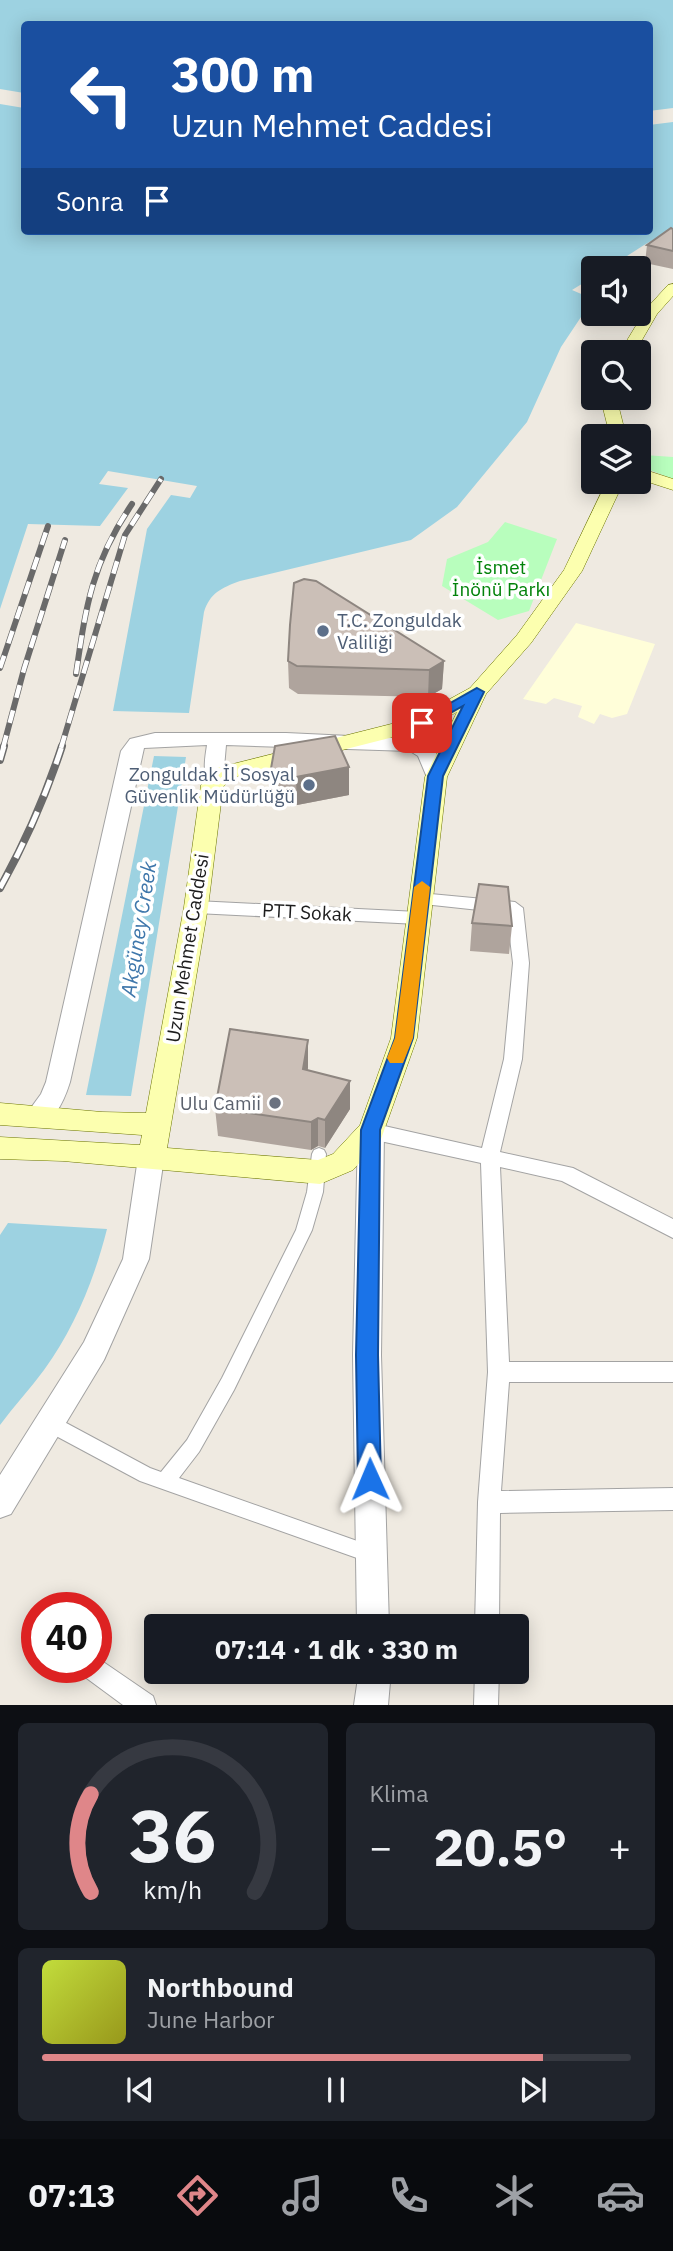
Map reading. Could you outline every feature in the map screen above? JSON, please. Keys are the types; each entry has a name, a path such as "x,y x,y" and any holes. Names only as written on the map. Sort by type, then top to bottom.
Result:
{"main road":[{"path":"634,340 650,312 673,288"},
{"path":"651,477 673,485"},
{"path":"1,1148 63,1150 151,1158 343,1162 371,1130 404,1038 436,776 477,692 524,639 573,571 610,494"},
{"path":"217,780 225,773 338,742 422,723 477,692"},
{"name":"Uzun Mehmet Caddesi","path":"151,1158 196,907 212,785 217,780"},
{"path":"0,1114 102,1123 157,1124"}],"street":[{"path":"37,1116 52,1099 58,1082 131,751 137,743 155,739 414,745 427,752 436,776"},
{"path":"208,740 217,780"},
{"name":"PTT Sokak","path":"196,907 515,908 520,962 513,1059 490,1155"},
{"path":"373,1614 367,1355 371,1130 566,1174 673,1229"},
{"path":"487,1614 489,1502 499,1372 490,1155"},
{"path":"0,1503 94,1351 136,1259 151,1158"},
{"path":"165,1482 193,1446 229,1384 304,1230 318,1163"},
{"path":"499,1372 673,1372"},
{"path":"50,1423 146,1475 372,1554"},
{"path":"489,1502 673,1499"},
{"path":"112,1681 144,1705"},
{"path":"371,1705 373,1684"},
{"path":"486,1705 487,1684"}],"shaded area":[{"path":"576,623 655,644 627,714 612,718 600,714 594,724 578,717 582,706 554,698 546,704 523,699"}],"green space":[{"path":"651,455 673,457 673,479 651,471"},
{"name":"İsmet İnönü Parkı","path":"505,522 557,539 529,611 498,620 442,586 447,559 488,542"}],"water":[{"path":"0,0 673,0 673,108 653,110 653,21 21,21 21,92 0,89"},
{"path":"0,104 21,108 21,235 653,235 653,124 673,122 673,235 652,241 626,256 581,256 581,284 572,290 581,294 581,317 561,347 527,422 457,507 411,540 240,581 213,596 204,612 189,713 113,711 147,529 171,495 190,498 197,486 108,471 99,484 128,488 100,526 28,524 0,609"},
{"name":"Akgüney Creek","path":"154,756 186,757 131,1096 86,1095"},
{"path":"8,1223 107,1229 90,1285 65,1337 44,1370 0,1425 0,1235"}],"building":[{"path":"671,228 673,251 647,245"},
{"path":"304,579 316,581 444,661 429,670 297,666 288,661 294,583"},
{"path":"335,736 349,767 296,777 270,774 275,746"},
{"path":"479,884 508,887 512,926 472,923"},
{"path":"230,1029 308,1040 303,1069 350,1081 325,1120 318,1118 311,1122 215,1108"}],"railway":[{"path":"61,748 125,535 161,479"},
{"path":"76,674 83,627 99,566 132,504"},
{"path":"0,668 48,526"},
{"path":"3,748 24,669 65,540"},
{"path":"0,760 4,746"},
{"path":"0,888 34,818 62,746"}],"slow traffic":[{"path":"396,1058 404,1038 422,887"}],"place":[{"name":"T.C. Zonguldak Valiliği","path":"323,631"},
{"name":"Zonguldak İl Sosyal Güvenlik Müdürlüğü","path":"309,785"},
{"name":"Ulu Camii","path":"275,1103"}],"route":[{"path":"370,1479 367,1355 371,1130 404,1038 436,776 477,692 422,723"}]}
